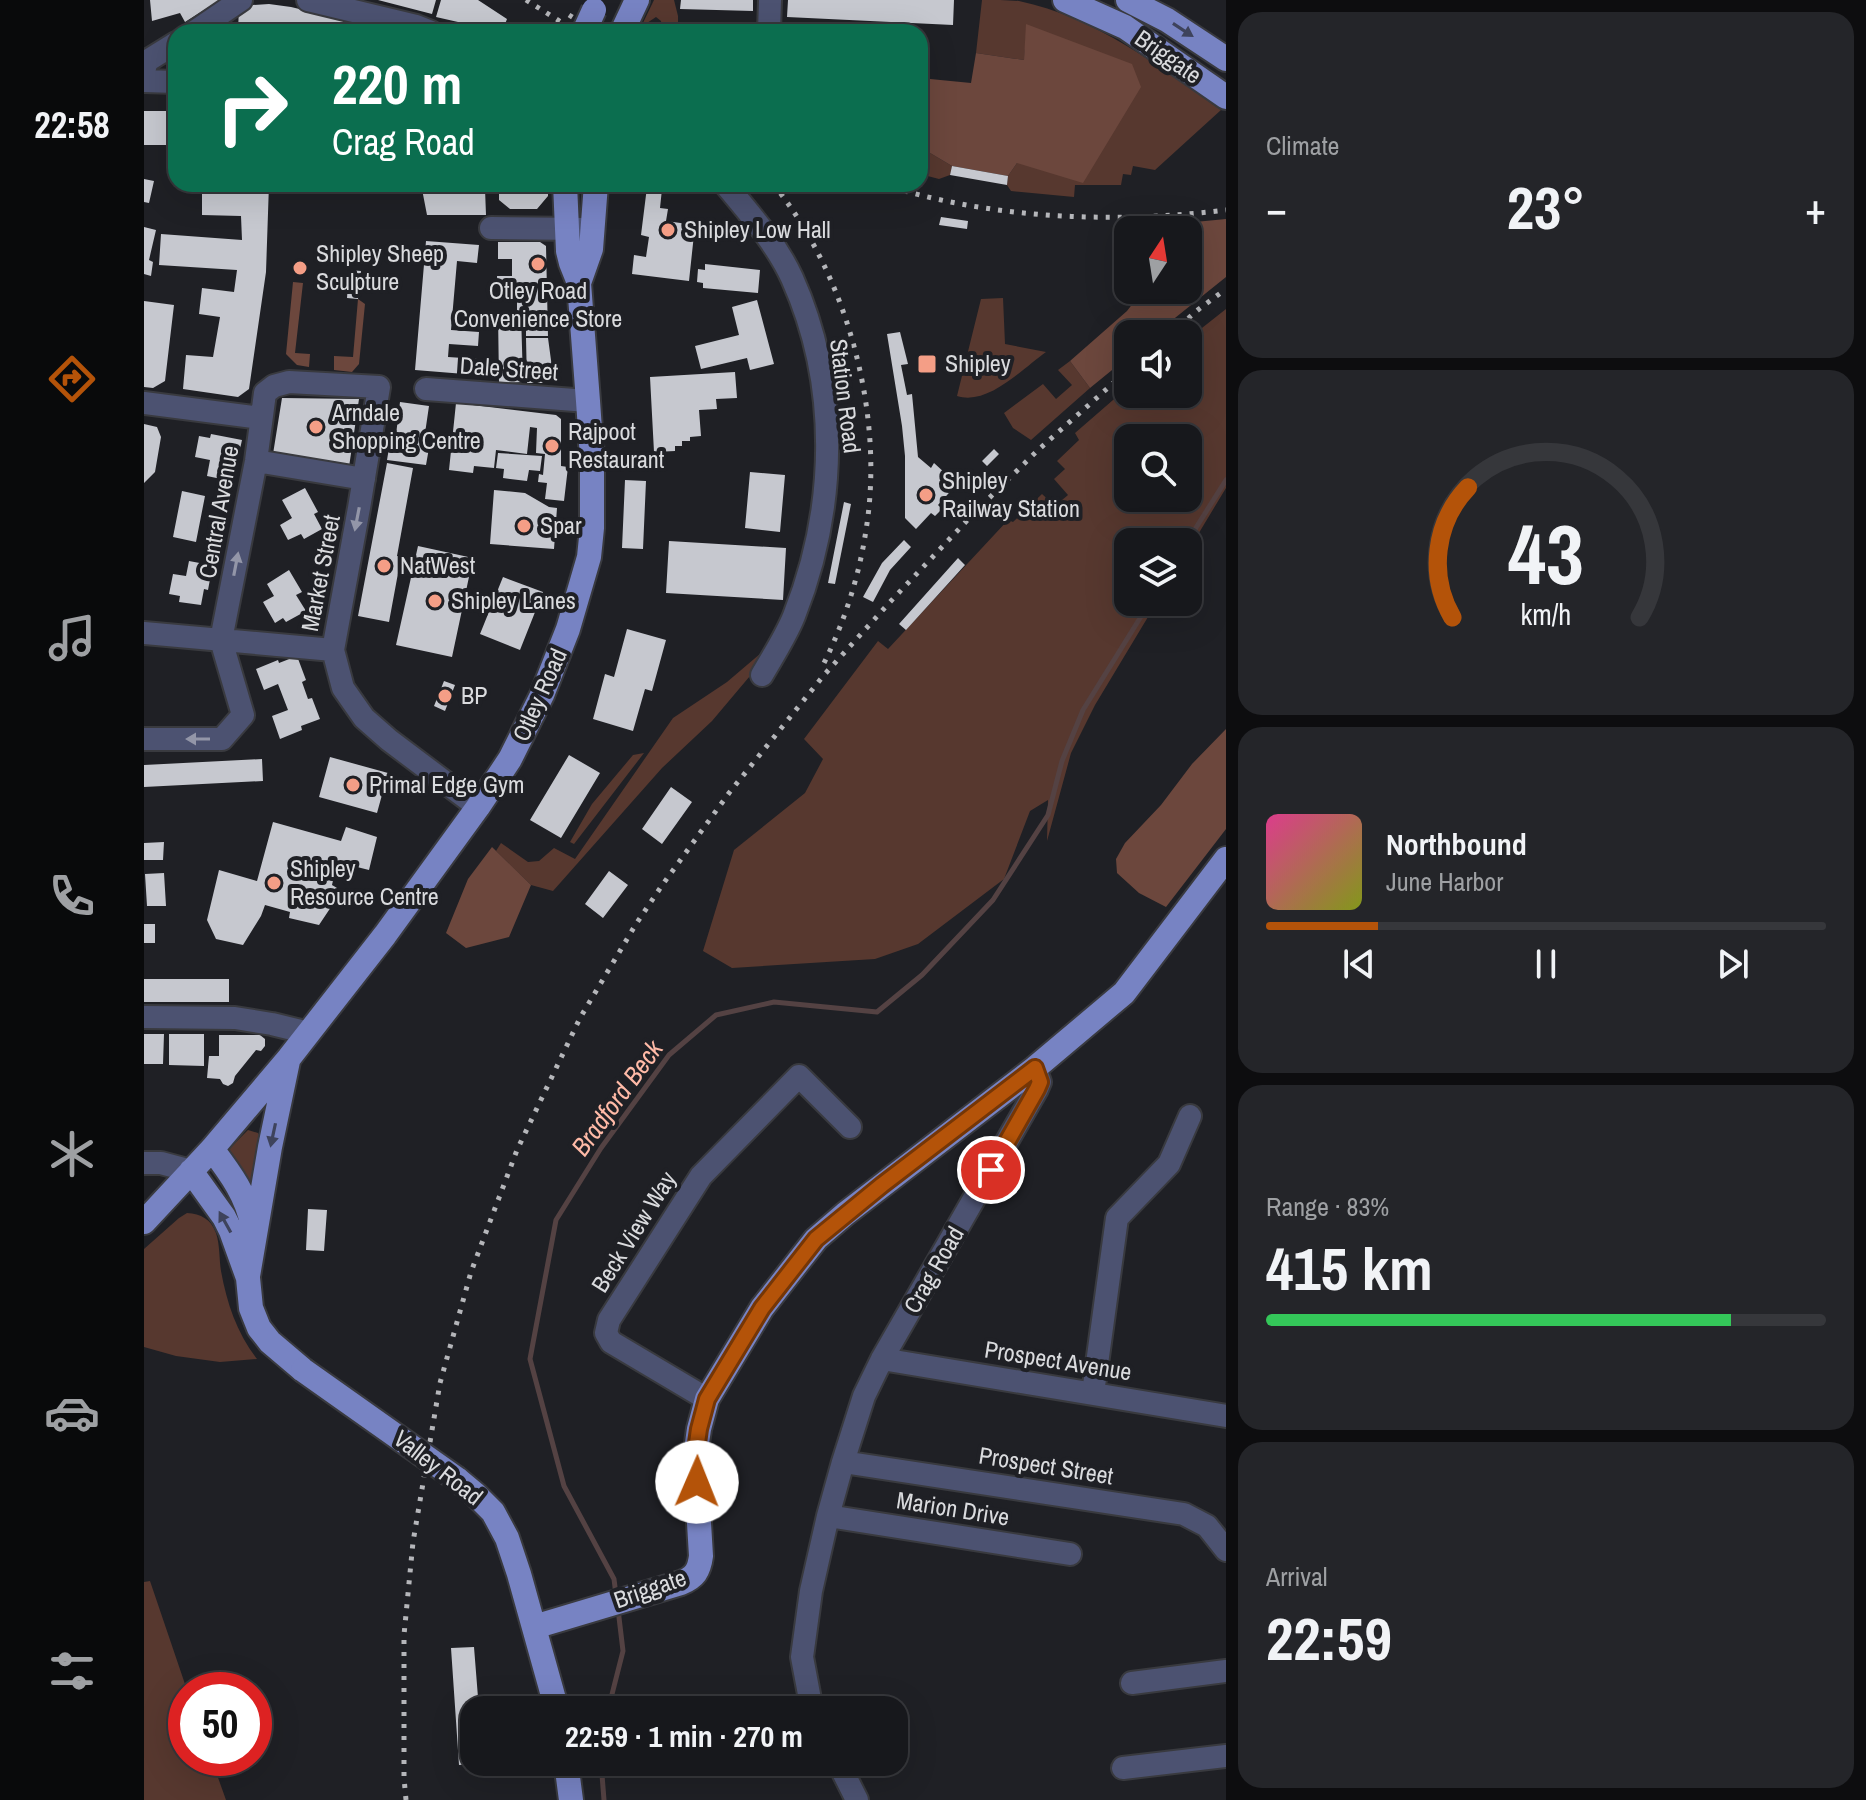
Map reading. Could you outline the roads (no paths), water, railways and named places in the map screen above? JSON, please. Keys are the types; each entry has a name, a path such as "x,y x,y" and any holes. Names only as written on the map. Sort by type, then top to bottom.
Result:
{"main road":[{"path":"625,24 637,0"},
{"name":"Briggate","path":"1065,0 1125,27 1226,97"},
{"name":"Briggate","path":"1128,0 1167,20 1226,59"},
{"name":"Otley Road","path":"144,1222 212,1149 289,1058 385,935 510,759 542,695 568,629 589,557 593,493 579,283 571,263 565,192"},
{"name":"Otley Road","path":"579,283 591,249 595,192"},
{"path":"1035,1068 1124,993 1226,859"},
{"name":"Valley Road","path":"248,1278 289,1058"},
{"name":"Briggate","path":"534,1627 692,1578 699,1570 701,1556 695,1457 699,1429 707,1399 762,1308 816,1239 1035,1068"},
{"name":"Valley Road","path":"212,1149 243,1195 255,1239"},
{"name":"Valley Road","path":"191,1171 231,1231 248,1278 251,1308 259,1328 270,1342 303,1370 457,1479 493,1512 507,1538 553,1696"},
{"path":"568,1776 571,1800"}],"street":[{"path":"206,24 241,0"},
{"path":"308,0 359,6 410,24"},
{"path":"769,24 770,0"},
{"path":"144,71 147,61 168,48"},
{"path":"144,81 168,82"},
{"name":"Station Road","path":"731,192 770,241 791,275 806,313 817,356 828,437 824,506 812,562 794,615 762,675"},
{"path":"491,228 593,229"},
{"name":"Central Avenue","path":"144,739 222,739 243,715 221,640 256,461 265,393 274,386 289,382 379,387"},
{"name":"Market Street","path":"379,387 333,650 343,688 364,718 478,807"},
{"name":"Dale Street","path":"426,389 588,401"},
{"path":"144,403 261,418"},
{"path":"256,461 364,479"},
{"path":"144,633 333,650"},
{"path":"144,1017 235,1018 309,1033"},
{"name":"Crag Road","path":"809,1696 802,1657 811,1591 828,1516 864,1396 882,1359 1037,1089 1040,1082 1035,1068"},
{"name":"Beck View Way","path":"707,1399 611,1342 606,1333 609,1320 701,1176 799,1076 850,1127"},
{"path":"1093,1393 1117,1218 1169,1164 1190,1116"},
{"path":"144,1163 161,1163 191,1171"},
{"name":"Prospect Avenue","path":"882,1359 1226,1416"},
{"name":"Prospect Street","path":"843,1462 1184,1514 1207,1526 1226,1550"},
{"name":"Marion Drive","path":"828,1516 1070,1554"},
{"path":"1132,1683 1226,1671"},
{"path":"1123,1768 1226,1756"},
{"path":"845,1776 857,1800"}],"waterway":[{"name":"Bradford Beck","path":"1196,528 1226,480"},
{"name":"Bradford Beck","path":"616,1595 614,1579 564,1486 530,1359 556,1220 601,1148 669,1055 716,1015 774,1002 877,1012 922,975 993,900 1048,815 1062,761 1083,710 1141,616"},
{"name":"Bradford Beck","path":"612,1696 623,1651 618,1609"},
{"name":"Bradford Beck","path":"602,1776 604,1800"}],"railway":[{"path":"526,0 564,24"},
{"path":"569,15 583,24"},
{"path":"779,192 799,220 840,303 854,348 870,440 870,486 863,548 849,601 821,669"},
{"path":"909,192 965,205 1052,215 1139,217 1226,210"},
{"path":"1186,320 1226,289"},
{"path":"406,1800 404,1635 413,1542 440,1383 471,1272 517,1150 580,1018 663,884 729,793 824,675 977,510 1114,382"}],"place":[{"name":"Shipley Low Hall","path":"668,230"},
{"name":"Otley Road Convenience Store","path":"538,264"},
{"name":"Shipley Sheep Sculpture","path":"300,268"},
{"name":"Shipley","path":"927,364"},
{"name":"Arndale Shopping Centre","path":"316,427"},
{"name":"Rajpoot Restaurant","path":"552,446"},
{"name":"Shipley Railway Station","path":"926,495"},
{"name":"Spar","path":"524,526"},
{"name":"NatWest","path":"384,566"},
{"name":"Shipley Lanes","path":"435,601"},
{"name":"BP","path":"445,696"},
{"name":"Primal Edge Gym","path":"353,785"},
{"name":"Shipley Resource Centre","path":"274,883"}]}
